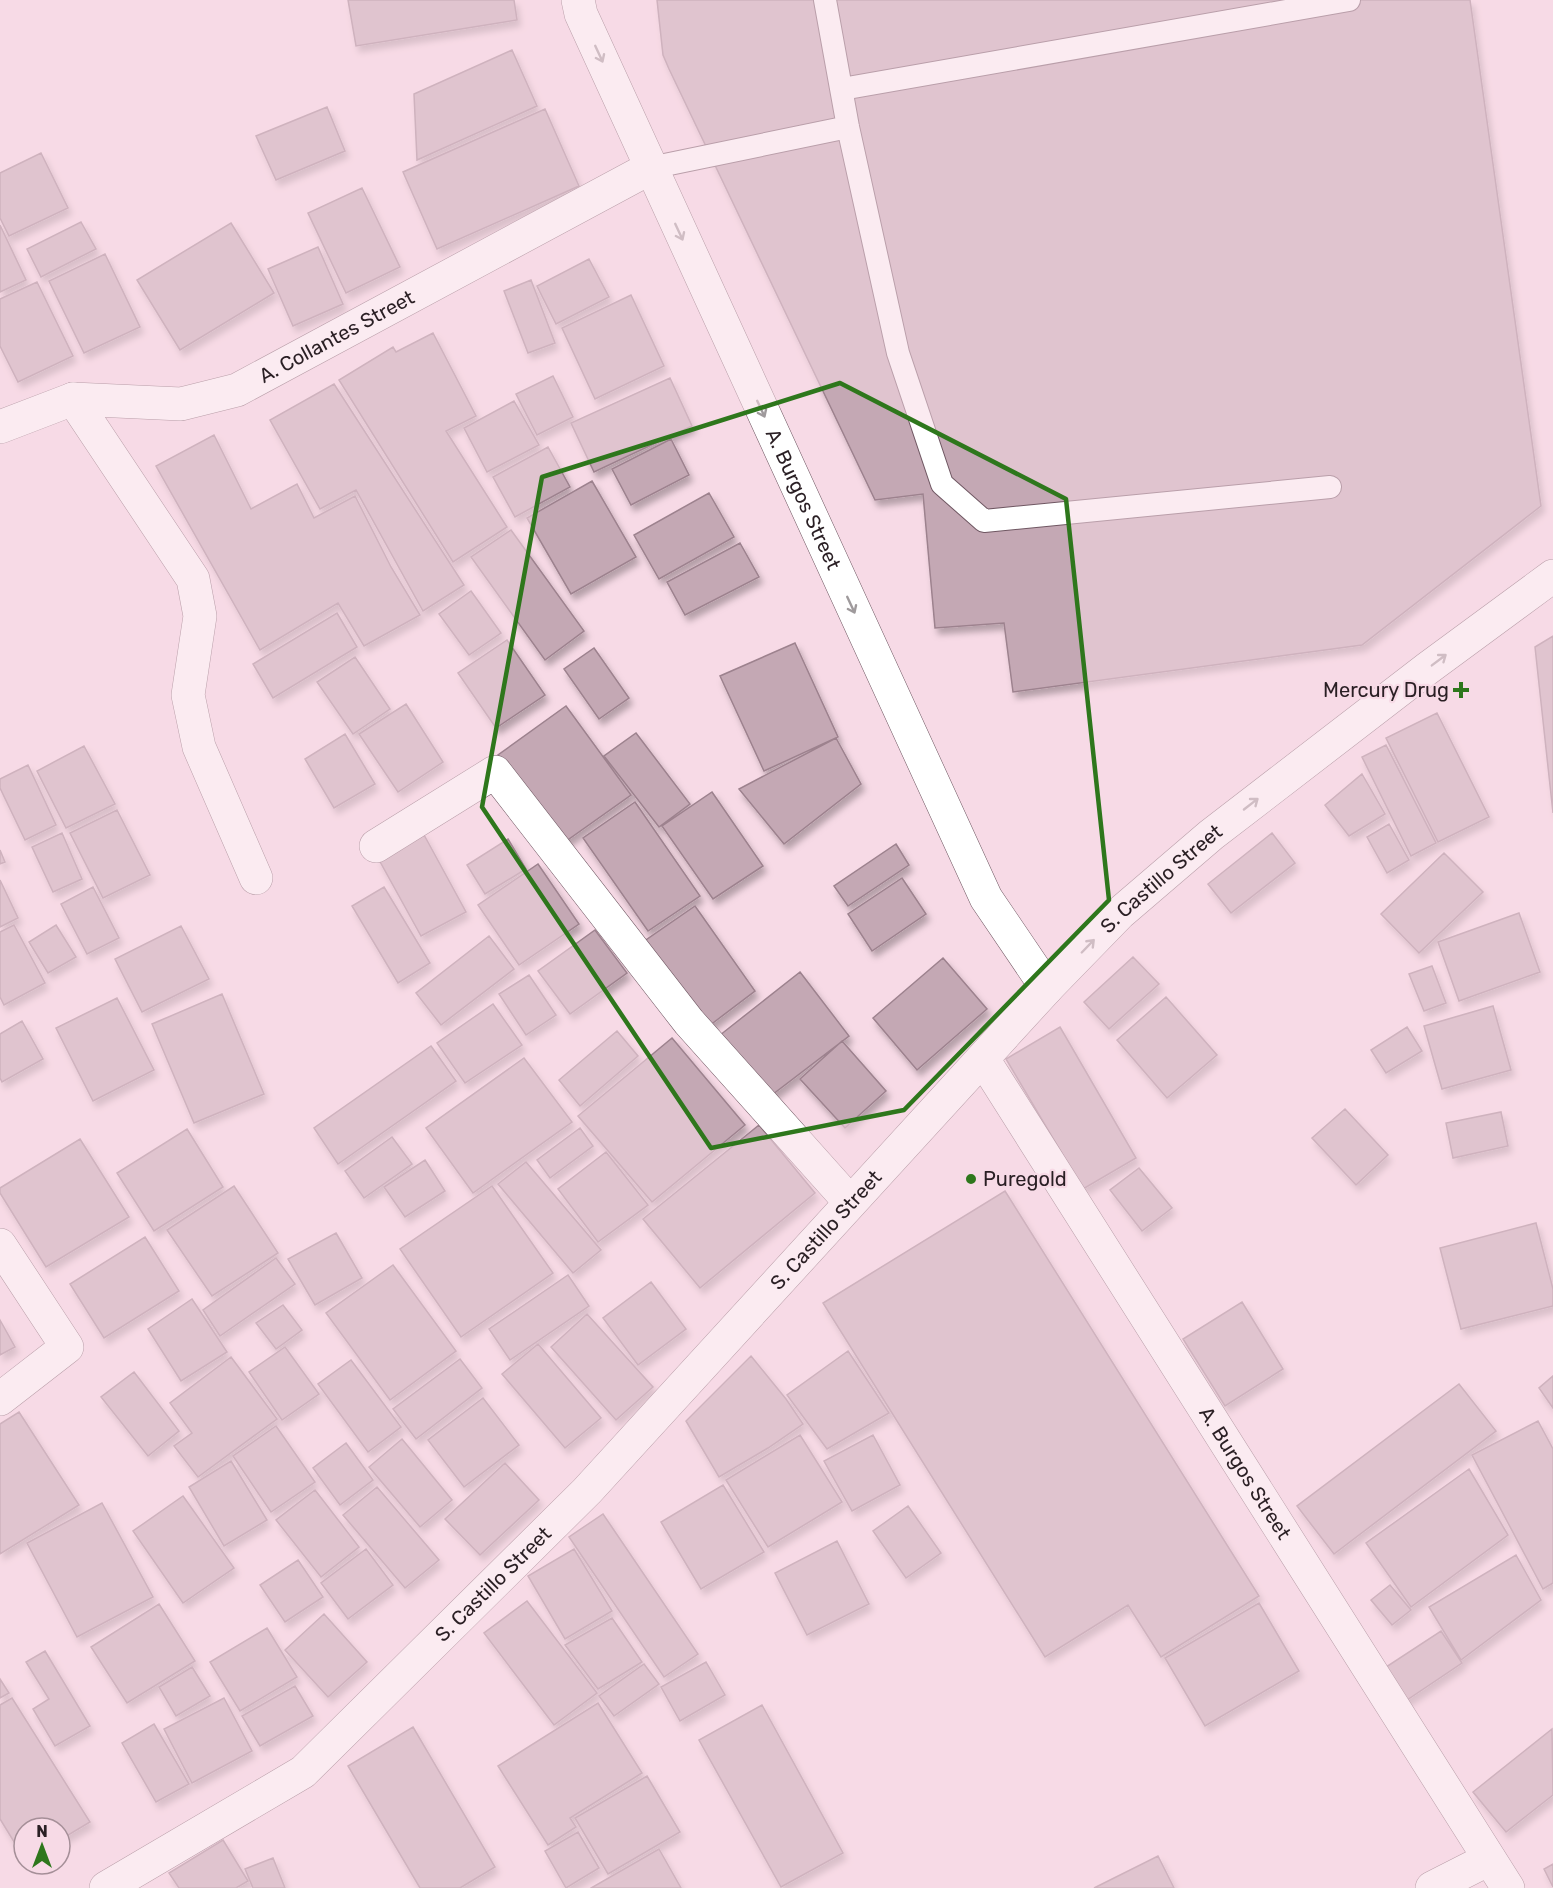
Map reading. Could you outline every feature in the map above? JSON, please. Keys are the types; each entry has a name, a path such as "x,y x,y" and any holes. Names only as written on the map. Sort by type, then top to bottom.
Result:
{"street":[{"name":"A. Burgos Street","path":"578,0 581,14 650,168 986,898 1047,988"},
{"name":"A. Collantes Street","path":"0,427 73,399 182,404 237,390 650,168"},
{"path":"73,399 193,579 200,616 188,694 192,715 199,747 256,878"},
{"name":"S. Castillo Street","path":"106,1888 303,1772 586,1491 1047,988 1120,913 1211,835 1553,576"},
{"path":"376,846 495,772 689,1022 850,1202"},
{"name":"A. Burgos Street","path":"983,1059 1508,1888"},
{"path":"0,1245 67,1347 0,1399"},
{"path":"1432,1888 1489,1859"}],"lane":[{"path":"825,0 848,127 897,353 942,484 984,521 1330,487"},
{"path":"842,89 1348,0"},
{"path":"650,168 848,127"}],"highlighted area":[{"path":"840,383 1066,499 1109,900 904,1110 711,1148 482,807 542,477"}],"building":[{"path":"348,0 514,0 517,20 356,46"},
{"path":"657,0 1470,0 1541,506 1362,645 1013,692 1004,623 935,628 923,494 875,500 669,69 663,55"},
{"path":"512,50 537,106 417,160 414,94"},
{"path":"327,107 345,151 276,180 256,136"},
{"path":"545,109 579,186 437,249 403,172"},
{"path":"41,153 68,208 9,236 0,218 0,173"},
{"path":"362,188 400,267 346,293 308,213"},
{"path":"81,222 96,249 41,277 27,249"},
{"path":"231,223 274,293 180,350 137,280"},
{"path":"0,225 26,280 0,292"},
{"path":"318,247 343,304 293,326 268,269"},
{"path":"105,254 140,327 84,353 49,281"},
{"path":"589,259 609,297 556,324 537,286"},
{"path":"531,280 555,343 528,353 504,291"},
{"path":"37,282 73,356 18,382 0,346 0,299"},
{"path":"631,295 664,366 595,399 562,328"},
{"path":"433,333 476,416 446,431 507,527 453,562 339,380 393,347 396,352"},
{"path":"553,376 573,417 537,435 516,394"},
{"path":"670,378 692,426 594,472 571,423"},
{"path":"334,384 464,585 423,611 356,490 320,509 270,420"},
{"path":"514,401 539,445 487,472 464,428"},
{"path":"214,435 251,509 297,484 314,518 355,496 391,567 420,615 364,646 338,603 260,650 156,466"},
{"path":"671,439 689,475 631,505 612,469"},
{"path":"548,447 570,487 515,517 493,477"},
{"path":"592,481 636,557 571,594 527,518"},
{"path":"709,493 734,537 659,579 634,535"},
{"path":"511,530 584,631 545,660 471,557"},
{"path":"740,543 759,577 685,615 667,582"},
{"path":"471,591 501,633 469,655 439,614"},
{"path":"337,613 357,647 273,698 253,664"},
{"path":"1553,636 1553,813 1535,647"},
{"path":"507,640 545,695 496,728 458,673"},
{"path":"795,643 838,737 764,771 720,676"},
{"path":"594,648 629,698 599,719 564,669"},
{"path":"355,657 390,709 353,734 317,682"},
{"path":"406,704 443,762 398,792 359,734"},
{"path":"566,706 631,795 562,844 498,755"},
{"path":"1437,713 1489,817 1438,842 1386,738"},
{"path":"636,733 690,804 659,827 604,756"},
{"path":"345,734 375,784 334,808 305,759"},
{"path":"836,738 861,784 784,844 739,789"},
{"path":"1386,745 1436,843 1411,856 1362,757"},
{"path":"84,746 115,804 66,828 37,771"},
{"path":"28,765 56,825 25,840 0,788 0,779"},
{"path":"1362,774 1385,814 1349,836 1325,805"},
{"path":"712,792 763,866 713,899 662,826"},
{"path":"635,802 700,896 648,931 583,838"},
{"path":"117,810 150,875 103,898 70,833"},
{"path":"1389,824 1409,860 1387,873 1367,837"},
{"path":"62,833 82,879 53,892 32,847"},
{"path":"423,833 466,912 421,936 378,858"},
{"path":"1272,833 1295,863 1231,913 1208,884"},
{"path":"508,839 526,869 485,894 467,865"},
{"path":"896,844 909,865 848,906 834,886"},
{"path":"0,850 5,862 0,864"},
{"path":"1444,853 1483,892 1419,953 1381,914"},
{"path":"538,864 579,924 519,965 478,905"},
{"path":"902,878 926,914 872,951 848,914"},
{"path":"0,880 18,918 0,927"},
{"path":"93,887 119,938 87,954 61,904"},
{"path":"384,887 430,963 398,983 352,906"},
{"path":"695,906 755,991 705,1029 643,942"},
{"path":"1519,913 1540,972 1459,1001 1438,942"},
{"path":"14,925 45,983 4,1005 0,997 0,932"},
{"path":"56,925 76,957 48,973 29,942"},
{"path":"181,926 209,979 142,1012 115,959"},
{"path":"595,930 627,973 570,1014 538,971"},
{"path":"489,936 514,969 441,1025 416,993"},
{"path":"1133,957 1159,984 1109,1029 1084,1002"},
{"path":"943,958 987,1009 917,1070 873,1018"},
{"path":"1432,966 1446,1003 1424,1011 1409,974"},
{"path":"800,972 849,1036 764,1101 715,1039"},
{"path":"529,975 556,1015 526,1035 499,994"},
{"path":"222,994 264,1094 194,1123 152,1024"},
{"path":"1166,997 1217,1055 1167,1098 1117,1040"},
{"path":"117,998 154,1070 93,1101 56,1028"},
{"path":"493,1004 522,1045 465,1083 437,1043"},
{"path":"1493,1006 1511,1070 1442,1089 1424,1026"},
{"path":"22,1021 43,1059 2,1082 0,1078 0,1034"},
{"path":"1060,1027 1136,1158 1083,1189 1006,1059"},
{"path":"1407,1027 1422,1051 1386,1073 1371,1050"},
{"path":"617,1031 638,1056 580,1106 559,1080"},
{"path":"672,1038 745,1125 652,1202 578,1116"},
{"path":"842,1041 886,1091 845,1128 800,1079"},
{"path":"431,1046 456,1081 338,1164 314,1128"},
{"path":"524,1058 572,1122 473,1193 426,1128"},
{"path":"1345,1109 1388,1155 1356,1185 1312,1138"},
{"path":"1501,1112 1508,1146 1453,1158 1446,1123"},
{"path":"759,1125 815,1193 700,1288 643,1219"},
{"path":"580,1128 593,1146 550,1178 537,1160"},
{"path":"187,1129 223,1187 154,1231 117,1173"},
{"path":"392,1137 412,1164 364,1198 345,1171"},
{"path":"80,1139 129,1217 46,1267 0,1193 0,1188"},
{"path":"606,1152 648,1205 598,1242 558,1189"},
{"path":"425,1160 445,1191 405,1217 384,1187"},
{"path":"526,1162 601,1250 573,1273 498,1184"},
{"path":"1139,1168 1172,1208 1142,1231 1110,1190"},
{"path":"234,1186 278,1253 212,1296 167,1230"},
{"path":"492,1186 553,1273 461,1337 400,1249"},
{"path":"1005,1191 1259,1596 1161,1657 1128,1605 1045,1657 823,1303"},
{"path":"1536,1223 1553,1289 1553,1306 1461,1329 1440,1248"},
{"path":"336,1233 362,1278 315,1305 288,1259"},
{"path":"145,1237 179,1291 104,1338 70,1284"},
{"path":"276,1258 295,1284 220,1336 203,1310"},
{"path":"393,1265 456,1351 390,1400 326,1313"},
{"path":"568,1275 589,1306 510,1360 489,1329"},
{"path":"651,1282 686,1329 638,1365 603,1318"},
{"path":"192,1299 227,1352 181,1381 148,1329"},
{"path":"1242,1302 1283,1369 1225,1406 1183,1339"},
{"path":"283,1305 302,1330 276,1349 256,1323"},
{"path":"587,1314 653,1387 616,1420 551,1347"},
{"path":"0,1320 15,1347 0,1355"},
{"path":"538,1344 601,1418 565,1448 502,1374"},
{"path":"285,1347 319,1394 282,1420 249,1372"},
{"path":"848,1351 889,1413 827,1449 787,1395"},
{"path":"751,1356 803,1424 719,1477 686,1421"},
{"path":"231,1357 277,1419 198,1477 174,1446 192,1433 170,1403"},
{"path":"460,1359 482,1388 416,1439 393,1409"},
{"path":"351,1360 401,1427 368,1452 318,1384"},
{"path":"134,1372 179,1431 148,1456 101,1397"},
{"path":"1553,1376 1553,1408 1539,1388"},
{"path":"1459,1384 1496,1431 1334,1554 1297,1506"},
{"path":"483,1398 519,1445 464,1487 428,1440"},
{"path":"19,1412 79,1505 0,1554 0,1424"},
{"path":"1538,1421 1553,1449 1553,1583 1543,1589 1472,1455"},
{"path":"276,1426 315,1482 271,1512 233,1456"},
{"path":"800,1435 842,1502 768,1547 726,1480"},
{"path":"873,1435 900,1485 852,1511 824,1461"},
{"path":"402,1439 452,1500 420,1527 369,1467"},
{"path":"346,1443 373,1480 340,1505 313,1468"},
{"path":"231,1461 267,1520 224,1546 189,1487"},
{"path":"505,1463 539,1500 480,1555 445,1519"},
{"path":"1469,1469 1508,1535 1411,1607 1366,1543"},
{"path":"723,1485 764,1552 701,1589 661,1522"},
{"path":"377,1487 439,1560 405,1588 343,1515"},
{"path":"315,1490 359,1547 321,1577 276,1520"},
{"path":"183,1496 234,1568 183,1603 133,1531"},
{"path":"102,1503 153,1597 77,1637 27,1543"},
{"path":"908,1506 941,1553 906,1578 873,1531"},
{"path":"603,1514 698,1654 664,1677 569,1537"},
{"path":"837,1541 869,1604 807,1635 775,1573"},
{"path":"366,1549 393,1585 348,1619 321,1583"},
{"path":"574,1549 612,1611 565,1639 528,1576"},
{"path":"1516,1555 1541,1600 1461,1660 1429,1607"},
{"path":"298,1560 323,1597 285,1622 260,1585"},
{"path":"1390,1585 1411,1610 1392,1625 1371,1600"},
{"path":"527,1601 597,1693 554,1725 484,1633"},
{"path":"1259,1603 1299,1671 1205,1726 1165,1658"},
{"path":"159,1604 195,1661 127,1703 91,1647"},
{"path":"324,1614 367,1662 328,1697 285,1650"},
{"path":"612,1618 642,1662 598,1689 565,1645"},
{"path":"267,1628 297,1677 240,1711 210,1662"},
{"path":"1441,1631 1462,1663 1404,1702 1383,1669"},
{"path":"45,1651 90,1726 55,1746 33,1709 49,1699 26,1662"},
{"path":"706,1662 725,1695 680,1721 661,1687"},
{"path":"644,1664 659,1684 614,1716 599,1696"},
{"path":"192,1667 210,1696 176,1716 159,1687"},
{"path":"0,1679 9,1693 0,1698"},
{"path":"295,1686 313,1716 260,1746 242,1716"},
{"path":"12,1698 90,1822 72,1833 72,1816 12,1816 12,1838 0,1819 0,1705"},
{"path":"224,1698 252,1751 192,1783 164,1729"},
{"path":"598,1703 642,1773 570,1818 576,1827 548,1845 498,1766"},
{"path":"762,1705 843,1853 781,1887 699,1740"},
{"path":"154,1724 189,1784 156,1802 122,1743"},
{"path":"413,1727 495,1867 460,1888 420,1888 348,1766"},
{"path":"1552,1729 1553,1795 1506,1832 1473,1792"},
{"path":"647,1776 680,1832 608,1874 575,1818"},
{"path":"578,1832 599,1868 566,1888 545,1851"},
{"path":"223,1840 248,1881 236,1888 179,1888 169,1873"},
{"path":"659,1849 681,1888 591,1888"},
{"path":"1158,1856 1174,1888 1094,1888"},
{"path":"273,1858 285,1888 253,1888 245,1869"},
{"path":"1553,1864 1553,1887 1544,1869"}],"place":[{"name":"Mercury Drug","path":"1461,690"},
{"name":"Puregold","path":"971,1179"}]}
